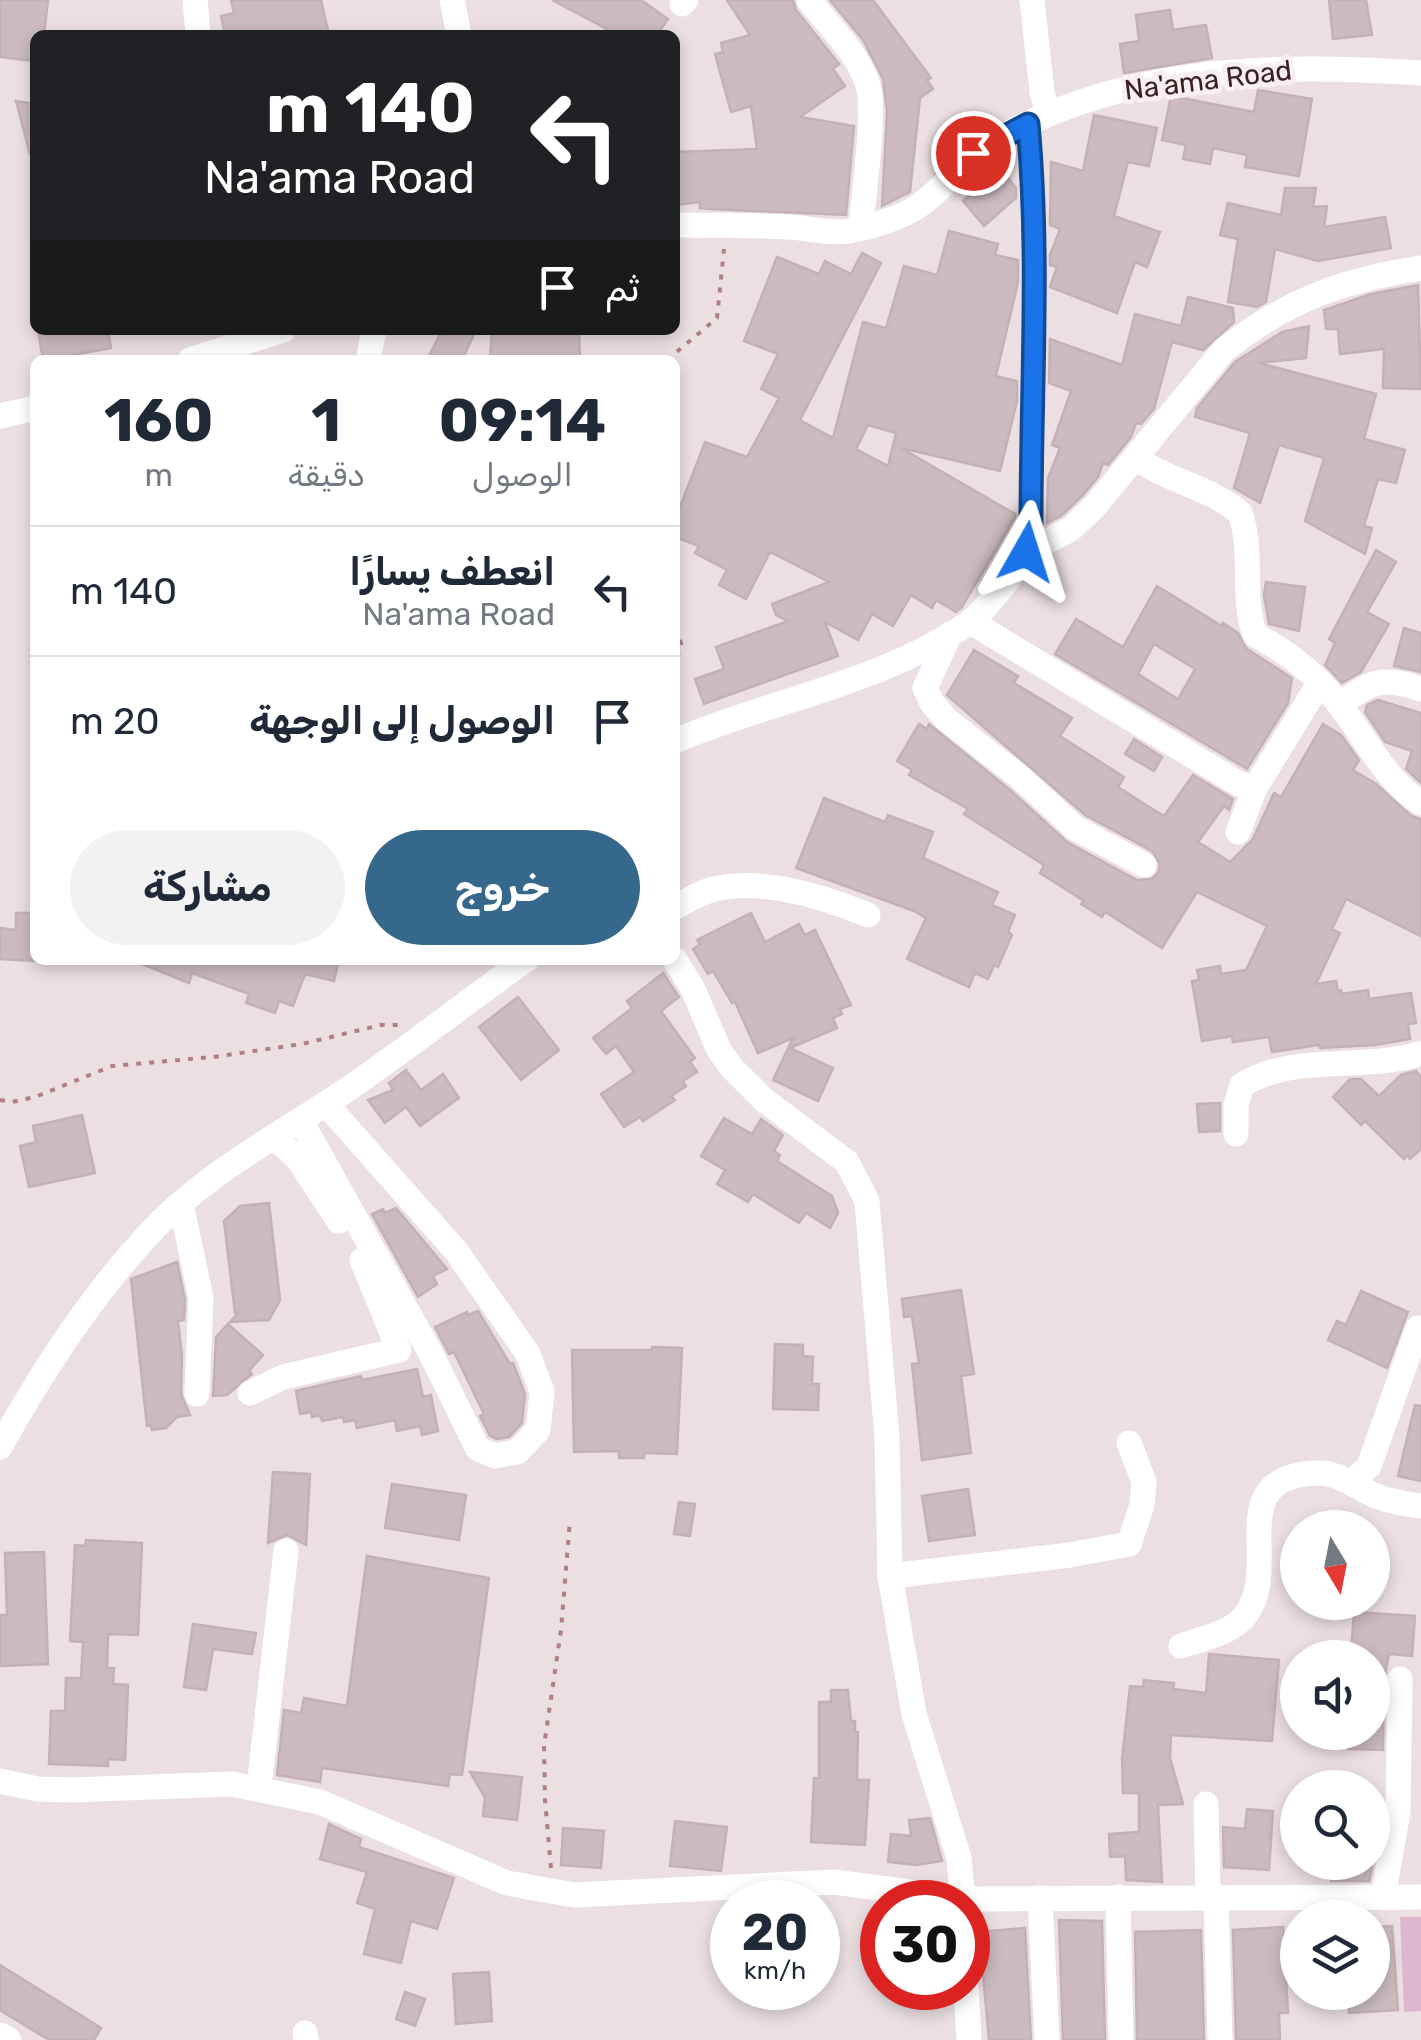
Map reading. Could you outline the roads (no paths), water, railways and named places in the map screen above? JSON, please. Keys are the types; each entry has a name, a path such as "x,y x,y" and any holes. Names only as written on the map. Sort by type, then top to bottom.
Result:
{"street":[{"path":"194,0 197,30"},
{"path":"452,0 459,30"},
{"path":"809,0 857,63 870,92 861,228"},
{"path":"1026,552 1031,523 1033,187 1042,92 1032,0"},
{"name":"Na'ama Road","path":"680,224 845,232 861,228 919,205 973,153 1038,118 1080,100 1132,86 1228,72 1326,69 1421,74"},
{"path":"1144,865 1076,828 1022,778 938,712 926,688 961,628 1026,552 1071,530 1095,506 1224,350 1293,306 1344,283 1421,268"},
{"path":"204,355 261,335"},
{"path":"0,416 30,409"},
{"path":"1136,456 1150,468 1210,494 1240,513 1245,534 1247,610 1255,635 1289,652 1320,682 1340,704 1398,788 1421,803"},
{"path":"680,738 862,676 961,628"},
{"path":"961,628 1239,784 1255,788"},
{"path":"1340,704 1380,681 1392,680 1421,688"},
{"path":"1238,832 1255,788 1320,682"},
{"path":"680,905 712,889 744,886 826,899 868,915"},
{"path":"0,1447 39,1376 147,1236 204,1182 326,1104 519,965"},
{"path":"677,965 693,990 718,1050 732,1068 764,1100 847,1162 861,1184 871,1231 887,1438 890,1576 914,1714 959,1858 961,1880"},
{"path":"1236,1134 1236,1106 1242,1085 1258,1074 1421,1053"},
{"path":"301,1121 430,1352 478,1449 495,1456 517,1452 538,1430 542,1392 528,1354 456,1251 326,1104"},
{"path":"250,1393 283,1378 399,1350 356,1247 298,1159 275,1138"},
{"path":"181,1204 201,1298 197,1394"},
{"path":"1351,1483 1370,1466 1418,1328"},
{"path":"890,1576 1070,1555 1129,1544 1142,1505 1144,1482 1129,1444"},
{"path":"1181,1646 1234,1626 1251,1606 1257,1583 1260,1510 1268,1490 1280,1481 1304,1474 1332,1474 1397,1504 1421,1506"},
{"path":"259,1787 286,1551"},
{"path":"1383,1897 1398,1812 1400,1680"},
{"path":"0,1781 54,1790 232,1784 259,1787 320,1802 507,1883 553,1892 834,1882 860,1886"},
{"path":"1206,1804 1220,2040"},
{"path":"990,1900 1421,1897"},
{"path":"1040,1898 1047,2040"},
{"path":"1118,1898 1120,2040"},
{"path":"967,2010 969,2040"},
{"path":"0,2034 9,2040"}]}
